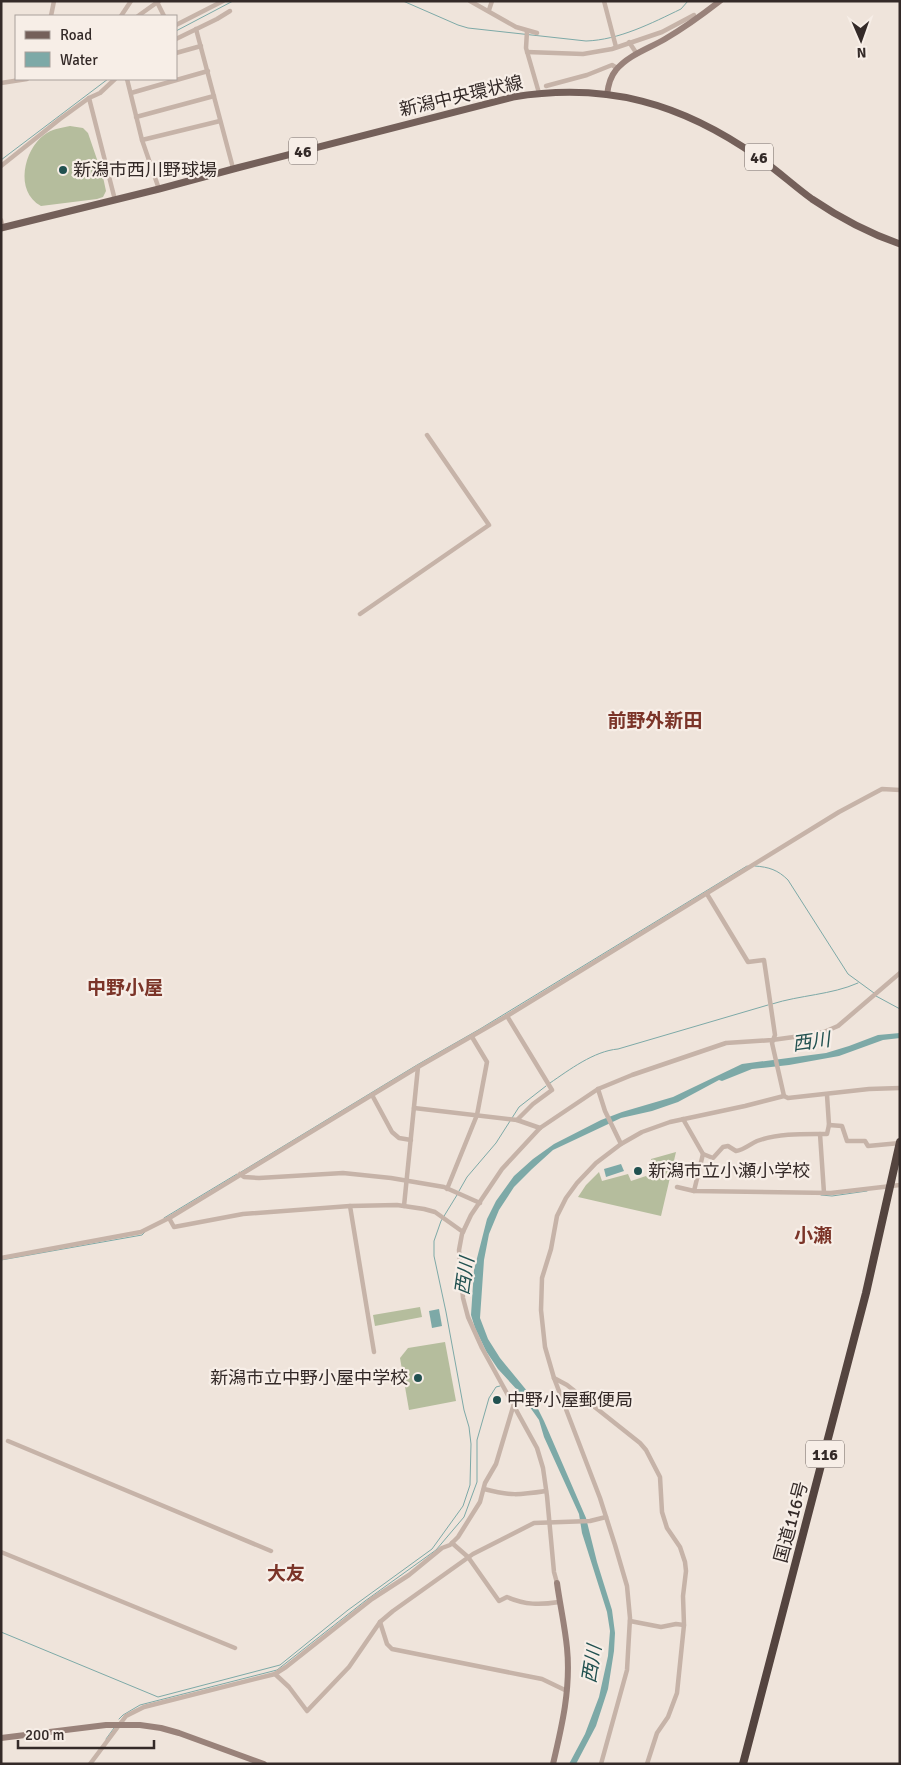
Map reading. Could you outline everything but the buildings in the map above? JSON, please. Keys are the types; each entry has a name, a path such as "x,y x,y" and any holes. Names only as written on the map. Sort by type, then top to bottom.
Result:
{"highway":[{"name":"国道116号","path":"743,1764 866,1293 900,1143"}],"main road":[{"name":"新潟中央環状線","path":"2,225 159,189 233,168 513,97 539,93 571,92 607,95 648,102 699,122 726,136 759,158 833,213 874,235 900,244"}],"street":[{"path":"50,15 54,1"},
{"path":"122,15 131,1"},
{"path":"178,24 223,1"},
{"path":"470,1 509,23 527,31 537,32"},
{"path":"489,10 492,1"},
{"path":"604,1 616,47"},
{"path":"607,95 610,79 617,68 666,38 720,1"},
{"path":"139,15 158,2 164,15"},
{"path":"178,38 217,20 230,11"},
{"path":"527,52 583,54 616,47 662,32 694,15"},
{"path":"196,29 233,168"},
{"path":"527,31 527,52 539,93"},
{"path":"629,42 637,54"},
{"path":"178,52 201,46"},
{"path":"546,86 587,75 612,65 617,68"},
{"path":"178,80 208,71"},
{"path":"1,83 20,80"},
{"path":"1,166 89,98 100,93 114,80"},
{"path":"127,80 142,140 159,189"},
{"path":"131,93 176,80"},
{"path":"136,117 214,96"},
{"path":"89,98 115,200"},
{"path":"142,140 220,121"},
{"path":"360,614 489,525 427,435"},
{"path":"1,1258 141,1232 169,1218 418,1067 507,1016 839,812 882,789 900,790"},
{"path":"707,894 748,962 764,960 774,1034 772,1040 784,1096"},
{"path":"553,1764 565,1711 567,1648 554,1572 543,1468 537,1448 482,1348 468,1318 460,1272 459,1250 463,1232 502,1169 540,1128 598,1089 632,1075 719,1045 772,1040 824,1032 838,1026 900,973"},
{"path":"507,1016 552,1090 533,1104 517,1120"},
{"path":"447,1189 476,1115 488,1062 472,1037"},
{"path":"404,1206 418,1067"},
{"path":"601,1764 627,1670 630,1621 626,1586 606,1517 554,1378 545,1347 541,1310 541,1286 544,1268 551,1249 557,1216 566,1198 577,1183 596,1164 621,1144 642,1132 683,1119 784,1096 788,1098 869,1089 900,1088"},
{"path":"598,1089 621,1144"},
{"path":"372,1095 392,1132 399,1138 411,1140"},
{"path":"683,1119 703,1154 713,1158 723,1146 740,1151 756,1142 774,1136 827,1134 829,1125 827,1095"},
{"path":"414,1108 517,1120 540,1128"},
{"path":"829,1125 842,1126 847,1140 865,1141 868,1146 900,1143"},
{"path":"820,1134 824,1193"},
{"path":"694,1191 703,1154"},
{"path":"240,1174 244,1178 259,1178 343,1172 407,1180 447,1189 480,1203"},
{"path":"677,1187 694,1191 824,1193 900,1185"},
{"path":"169,1218 174,1226 243,1214 350,1206 404,1206 435,1212 463,1232"},
{"path":"350,1206 374,1352"},
{"path":"554,1378 567,1385 640,1443 651,1460 661,1483 662,1512 667,1528 680,1547 685,1562 684,1625 677,1693 668,1717 657,1733 647,1764"},
{"path":"90,1764 126,1716 144,1707 275,1674 372,1599 409,1575 442,1548 452,1543 458,1537 480,1502 485,1483 496,1464 514,1408"},
{"path":"8,1441 271,1551"},
{"path":"484,1489 500,1494 517,1495 546,1491"},
{"path":"275,1674 289,1687 308,1711 349,1667 380,1622 468,1557 527,1525 550,1522 590,1521 606,1517"},
{"path":"452,1543 468,1557 499,1601 507,1597 520,1603 538,1605 559,1602"},
{"path":"1,1552 235,1648"},
{"path":"630,1621 661,1627 676,1624 684,1625"},
{"path":"380,1622 387,1644 392,1649 542,1679 567,1691"},
{"path":"1,1738 120,1724 161,1728 264,1764"}],"green space":[{"name":"新潟市西川野球場","path":"70,126 83,128 88,133 106,191 103,197 97,199 41,206 27,191 25,170 27,160 31,150 44,135 53,130"},
{"path":"676,1152 661,1216 578,1197 586,1185 599,1172 602,1181 628,1174 631,1181 655,1173 651,1159"},
{"path":"420,1307 422,1317 375,1326 373,1315"},
{"path":"445,1342 456,1401 409,1410 400,1358 408,1348"}],"water":[{"path":"900,1033 900,1038 883,1040 839,1056 789,1065 752,1069 722,1081 719,1080 678,1102 652,1111 621,1118 553,1150 514,1187 499,1210 489,1234 484,1260 480,1318 488,1339 500,1358 532,1397 586,1518 612,1610 615,1633 608,1689 596,1726 576,1764 569,1764 585,1734 599,1697 608,1656 610,1631 607,1612 582,1533 579,1514 544,1437 539,1420 486,1351 471,1315 474,1270 487,1219 496,1201 514,1176 533,1159 554,1144 601,1120 673,1097 742,1064 826,1053 878,1035"},
{"path":"621,1164 624,1171 606,1177 604,1169"},
{"path":"439,1309 442,1326 432,1328 429,1311"}],"waterway":[{"path":"178,30 233,1"},
{"path":"403,1 468,28 586,41 611,38 635,30 681,9 688,1"},
{"path":"1,160 107,80"},
{"path":"241,1172 747,866"},
{"path":"755,866 773,870 788,880 848,974 874,993"},
{"path":"772,1004 837,990 858,983"},
{"path":"876,996 900,1009"},
{"path":"550,1083 565,1072 600,1053 768,1005"},
{"path":"459,1191 467,1177 496,1143 519,1107 546,1086"},
{"path":"164,1218 237,1174"},
{"path":"821,1195 832,1196 867,1191"},
{"name":"西川","path":"1,1632 158,1697 280,1665 348,1610 432,1549 463,1506 470,1485 471,1444 469,1427 434,1256 434,1241 441,1221 457,1195"},
{"path":"1,1260 142,1235 145,1232"},
{"path":"119,1719 140,1705 277,1670 365,1601 436,1550 464,1517 477,1482 477,1440 489,1398 496,1387 500,1386"},
{"path":"106,1739 114,1728"}],"place":[{"name":"新潟市西川野球場","path":"63,170"},
{"name":"新潟市立小瀬小学校","path":"638,1171"},
{"name":"新潟市立中野小屋中学校","path":"418,1378"},
{"name":"中野小屋郵便局","path":"497,1400"}],"district":[{"name":"前野外新田","path":"655,720"},
{"name":"中野小屋","path":"125,987"},
{"name":"小瀬","path":"813,1235"},
{"name":"大友","path":"286,1573"}]}
